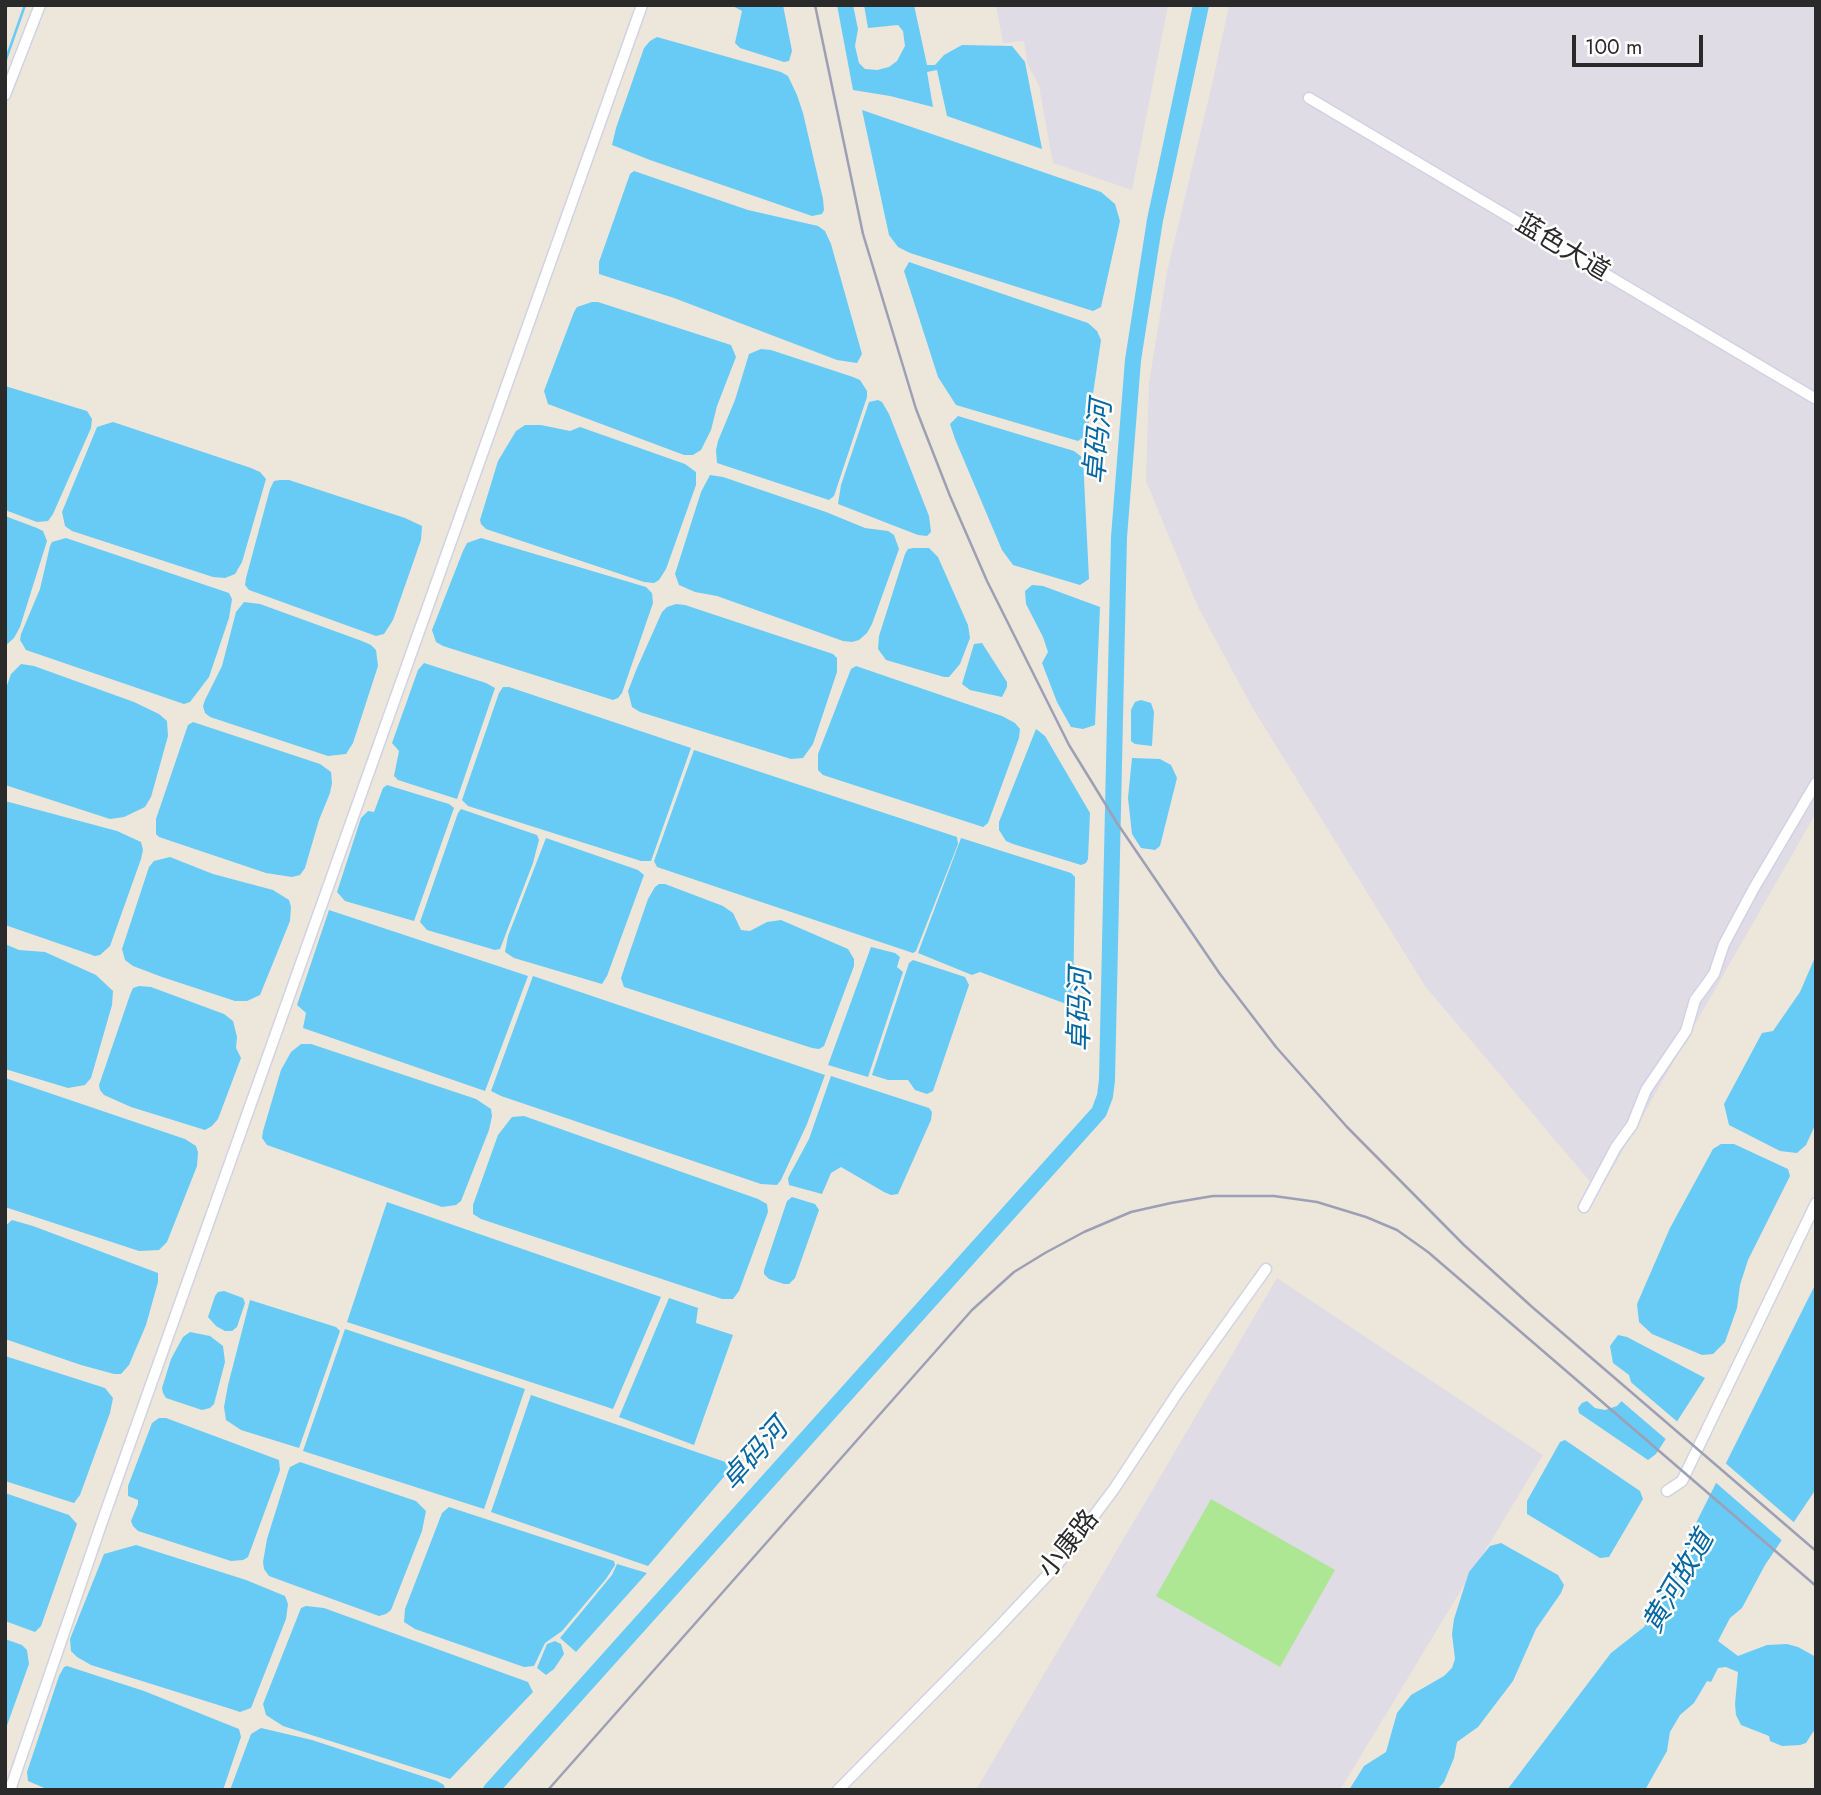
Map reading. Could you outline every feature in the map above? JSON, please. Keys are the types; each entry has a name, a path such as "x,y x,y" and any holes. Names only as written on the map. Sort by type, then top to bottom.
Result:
{"street":[{"path":"5,95 40,5"},
{"path":"8,1789 642,5"},
{"name":"蓝色大道","path":"1309,98 1816,399"},
{"path":"1584,1207 1616,1147 1632,1125 1646,1090 1686,1031 1695,1000 1714,974 1724,944 1816,783"},
{"path":"1667,1491 1682,1481 1816,1203"},
{"name":"小康路","path":"838,1790 1057,1565 1114,1489 1180,1389 1266,1269"}],"shaded area":[{"path":"996,5 1168,5 1132,190 1053,163 1039,86 1027,63 1024,41 1003,43"},
{"path":"1229,5 1816,5 1816,813 1599,1192 1425,986 1252,707 1198,607 1146,481 1149,383 1167,272"},
{"path":"1277,1278 1543,1455 1340,1790 976,1790"}],"green space":[{"path":"1211,1499 1335,1570 1280,1667 1156,1596"}],"water":[{"path":"731,5 783,5 792,51 789,61 784,62 740,48 735,43 742,11"},
{"path":"837,5 853,5 858,29 855,46 859,63 865,69 889,67 897,61 905,46 903,31 898,25 868,28 864,5 914,5 927,65 935,65 944,55 962,45 1012,46 1025,62 1042,149 947,116 937,70 927,72 933,107 853,90"},
{"path":"657,37 788,76 803,113 823,199 822,214 812,216 612,145 644,48"},
{"path":"862,110 1101,192 1115,204 1120,221 1101,307 1093,311 898,247 889,235"},
{"path":"634,171 748,210 818,226 825,231 862,354 857,363 837,360 674,298 599,274 599,262 630,174"},
{"path":"909,262 1088,323 1097,331 1101,340 1087,434 1078,441 956,405 938,377 904,271"},
{"path":"592,302 731,345 736,357 711,430 701,450 693,455 684,455 548,404 544,391 574,312 577,307"},
{"path":"761,349 853,377 860,380 867,391 834,496 829,500 717,463 718,441 735,400 749,354"},
{"path":"5,386 87,411 92,419 91,428 48,521 37,522 5,510"},
{"path":"878,400 889,414 929,516 931,532 927,536 918,535 838,504 841,485 869,402"},
{"path":"958,416 1074,451 1083,458 1089,579 1080,585 1013,565 1002,550 955,439 950,424"},
{"path":"113,422 251,468 266,479 242,562 235,574 225,578 213,577 72,531 65,526 62,512 97,427"},
{"path":"525,425 541,425 570,431 580,427 685,464 696,472 696,485 666,569 659,580 654,583 644,582 486,529 481,524 498,461 516,431"},
{"path":"710,475 826,512 865,528 888,531 894,535 899,549 867,633 859,640 843,641 679,585 675,574 701,492"},
{"path":"289,480 422,526 421,540 393,620 384,634 376,636 249,590 245,585 270,489 274,481"},
{"path":"5,516 43,531 47,541 20,627 14,638 5,646"},
{"path":"66,538 229,593 232,599 229,618 209,677 190,702 184,704 26,650 20,640 21,634 40,589 50,546 52,542"},
{"path":"481,538 646,587 652,593 653,603 618,698 613,700 436,642 432,630 463,551 467,543"},
{"path":"929,548 938,557 968,625 970,638 960,664 949,677 886,660 878,649 879,636 905,554 908,549"},
{"path":"1032,585 1043,586 1100,607 1095,725 1083,729 1071,727 1057,702 1042,663 1048,652 1026,604 1025,591"},
{"path":"244,602 260,604 362,641 376,650 378,666 353,743 346,754 328,756 210,717 205,713 205,700 222,666 236,612"},
{"path":"676,604 833,654 837,658 837,672 813,744 803,758 791,759 640,712 632,707 628,691 637,668 662,612"},
{"path":"982,643 1007,682 1002,697 970,690 962,684 974,644"},
{"path":"424,663 495,688 457,799 398,780 394,776 399,751 392,743 418,670"},
{"path":"21,664 34,666 134,702 167,721 168,736 151,797 145,807 124,817 110,819 5,785 5,691 11,674"},
{"path":"856,666 1002,716 1015,723 1020,729 1019,738 988,823 983,827 823,775 818,770 818,754 851,669"},
{"path":"503,687 691,748 651,861 641,861 468,806 462,800"},
{"path":"1141,700 1151,703 1154,712 1152,746 1131,741 1131,710 1135,702"},
{"path":"193,722 320,764 331,772 330,793 305,868 300,875 292,877 266,873 156,834 156,819 188,725"},
{"path":"1036,729 1045,736 1090,813 1088,859 1081,865 1013,844 1006,841 999,830 999,822"},
{"path":"694,750 957,837 958,844 916,951 913,953 657,867 654,861"},
{"path":"1132,758 1160,759 1171,765 1177,778 1160,846 1155,850 1141,848 1132,834 1128,798"},
{"path":"387,785 449,804 454,808 414,921 345,901 337,892 361,818 368,811 374,812 383,788"},
{"path":"5,801 117,831 141,842 141,859 110,946 100,955 95,956 5,925"},
{"path":"461,809 537,835 539,840 500,949 495,950 427,930 420,922"},
{"path":"546,838 638,870 644,875 602,984 514,958 505,952 508,936"},
{"path":"961,838 1071,873 1075,877 1073,1003 1069,1005 980,972 972,975 918,953"},
{"path":"170,857 213,874 273,890 289,900 290,921 260,995 247,1001 235,1001 162,977 133,966 125,960 122,949 149,867 154,861"},
{"path":"659,884 723,906 733,913 741,930 750,931 767,922 781,920 848,949 854,959 854,966 824,1046 819,1049 812,1048 624,987 621,978 626,963 648,899"},
{"path":"329,910 528,976 485,1091 303,1028 306,1013 297,1005"},
{"path":"5,944 19,950 45,952 96,975 113,991 112,1005 91,1078 85,1085 68,1088 5,1069"},
{"path":"871,947 895,953 900,957 897,967 903,972 868,1077 828,1065"},
{"path":"1816,955 1816,1123 1806,1145 1797,1153 1780,1151 1729,1125 1724,1104 1762,1033 1773,1031 1800,992"},
{"path":"913,960 965,977 969,985 933,1091 927,1094 915,1090 908,1080 888,1080 872,1075 909,963"},
{"path":"533,976 825,1075 807,1124 777,1185 761,1184 491,1091"},
{"path":"151,987 224,1014 233,1021 237,1037 236,1048 241,1058 218,1119 205,1130 131,1107 104,1095 100,1090 99,1085 130,995 133,988"},
{"path":"301,1044 311,1044 476,1099 491,1109 489,1130 461,1201 456,1205 442,1207 267,1145 262,1138 263,1131 281,1070 291,1052"},
{"path":"831,1076 929,1108 932,1112 931,1120 898,1194 884,1192 841,1167 831,1173 822,1194 789,1185 788,1178 809,1139"},
{"path":"5,1078 185,1139 196,1146 197,1166 167,1242 159,1250 139,1251 5,1207"},
{"path":"524,1116 767,1204 768,1212 739,1291 733,1299 722,1299 481,1219 473,1214 473,1205 498,1135 512,1117"},
{"path":"1721,1144 1734,1144 1788,1169 1790,1176 1748,1260 1740,1285 1737,1308 1725,1342 1713,1354 1702,1355 1652,1334 1639,1322 1637,1304 1670,1228 1713,1149"},
{"path":"792,1197 815,1204 819,1210 795,1278 789,1284 784,1284 769,1279 764,1270 787,1201"},
{"path":"387,1202 661,1297 613,1409 347,1322"},
{"path":"12,1220 158,1273 146,1325 129,1365 121,1374 81,1365 5,1339 5,1226"},
{"name":"黄河故道","path":"1816,1283 1816,1489 1765,1565 1742,1608 1730,1618 1718,1641 1738,1656 1767,1645 1787,1644 1816,1657 1816,1728 1806,1743 1782,1746 1770,1741 1769,1736 1741,1725 1735,1704 1738,1672 1726,1667 1718,1668 1711,1682 1707,1681 1694,1703 1680,1715 1670,1732 1667,1751 1645,1790 1507,1790 1611,1653 1644,1627"},
{"path":"224,1291 243,1298 245,1303 237,1327 232,1331 216,1326 208,1317 215,1296"},
{"path":"669,1298 698,1308 696,1323 733,1335 694,1445 619,1417"},
{"path":"250,1300 336,1327 340,1331 299,1448 241,1430 226,1420 224,1407 228,1385"},
{"path":"345,1329 525,1389 484,1509 303,1451"},
{"path":"190,1332 210,1336 223,1346 225,1362 214,1404 202,1410 166,1398 162,1388 171,1359 183,1337"},
{"path":"1618,1335 1627,1337 1705,1378 1656,1454 1648,1460 1579,1413 1578,1408 1587,1401 1595,1408 1605,1410 1617,1406 1633,1389 1629,1375 1613,1363 1610,1346"},
{"path":"5,1356 105,1388 113,1398 80,1495 74,1503 5,1481"},
{"path":"531,1395 734,1465 648,1566 491,1512"},
{"path":"159,1418 166,1418 279,1460 280,1470 248,1557 231,1561 138,1531 133,1526 131,1521 138,1500 128,1496 128,1486 152,1423"},
{"path":"1565,1440 1640,1491 1643,1499 1609,1557 1600,1558 1527,1514 1527,1501 1560,1442"},
{"path":"300,1462 416,1501 426,1511 422,1531 391,1610 386,1614 379,1616 269,1576 264,1569 267,1539 288,1472 290,1467"},
{"path":"5,1493 69,1515 77,1524 41,1626 35,1632 5,1621"},
{"path":"449,1507 614,1561 615,1565 606,1579 562,1631 545,1643 534,1666 524,1667 415,1629 404,1622 405,1609 442,1513"},
{"path":"1501,1543 1558,1575 1564,1585 1536,1629 1513,1681 1478,1727 1457,1742 1444,1782 1437,1790 1349,1790 1364,1766 1386,1752 1397,1713 1411,1695 1444,1676 1452,1668 1455,1659 1452,1634 1454,1619 1469,1572 1490,1546"},
{"path":"136,1545 246,1580 285,1596 288,1604 286,1619 251,1708 240,1712 91,1665 71,1651 70,1639 104,1554"},
{"path":"617,1564 647,1573 576,1652 560,1638 612,1575"},
{"path":"301,1608 324,1608 528,1682 533,1692 450,1779 283,1726 266,1715 263,1704"},
{"path":"5,1639 22,1645 27,1650 29,1664 5,1731"},
{"path":"555,1641 561,1644 564,1654 554,1669 546,1675 537,1668 547,1644"},
{"path":"67,1666 144,1691 239,1729 241,1737 223,1790 49,1790 28,1781 27,1772 59,1676"},
{"path":"261,1728 312,1740 437,1781 444,1785 445,1790 230,1790 251,1734"}],"pier":[{"path":"1626,1378 1680,1424 1668,1441 1619,1399 1629,1388"},
{"path":"1723,1461 1797,1525 1785,1543 1714,1481"}],"waterway":[{"path":"5,11 7,5"},
{"path":"5,62 25,5"},
{"name":"卓码河","path":"491,1790 1099,1112 1107,1080 1119,537 1133,360 1155,220 1201,5"}],"railway":[{"path":"815,5 863,234 916,409 987,581 1069,745 1117,823 1220,974 1276,1047 1347,1127 1464,1245 1531,1306 1816,1551"},
{"path":"548,1790 972,1310 1014,1272 1084,1232 1131,1212 1213,1196 1274,1196 1317,1202 1397,1230 1428,1252 1816,1586"}]}
